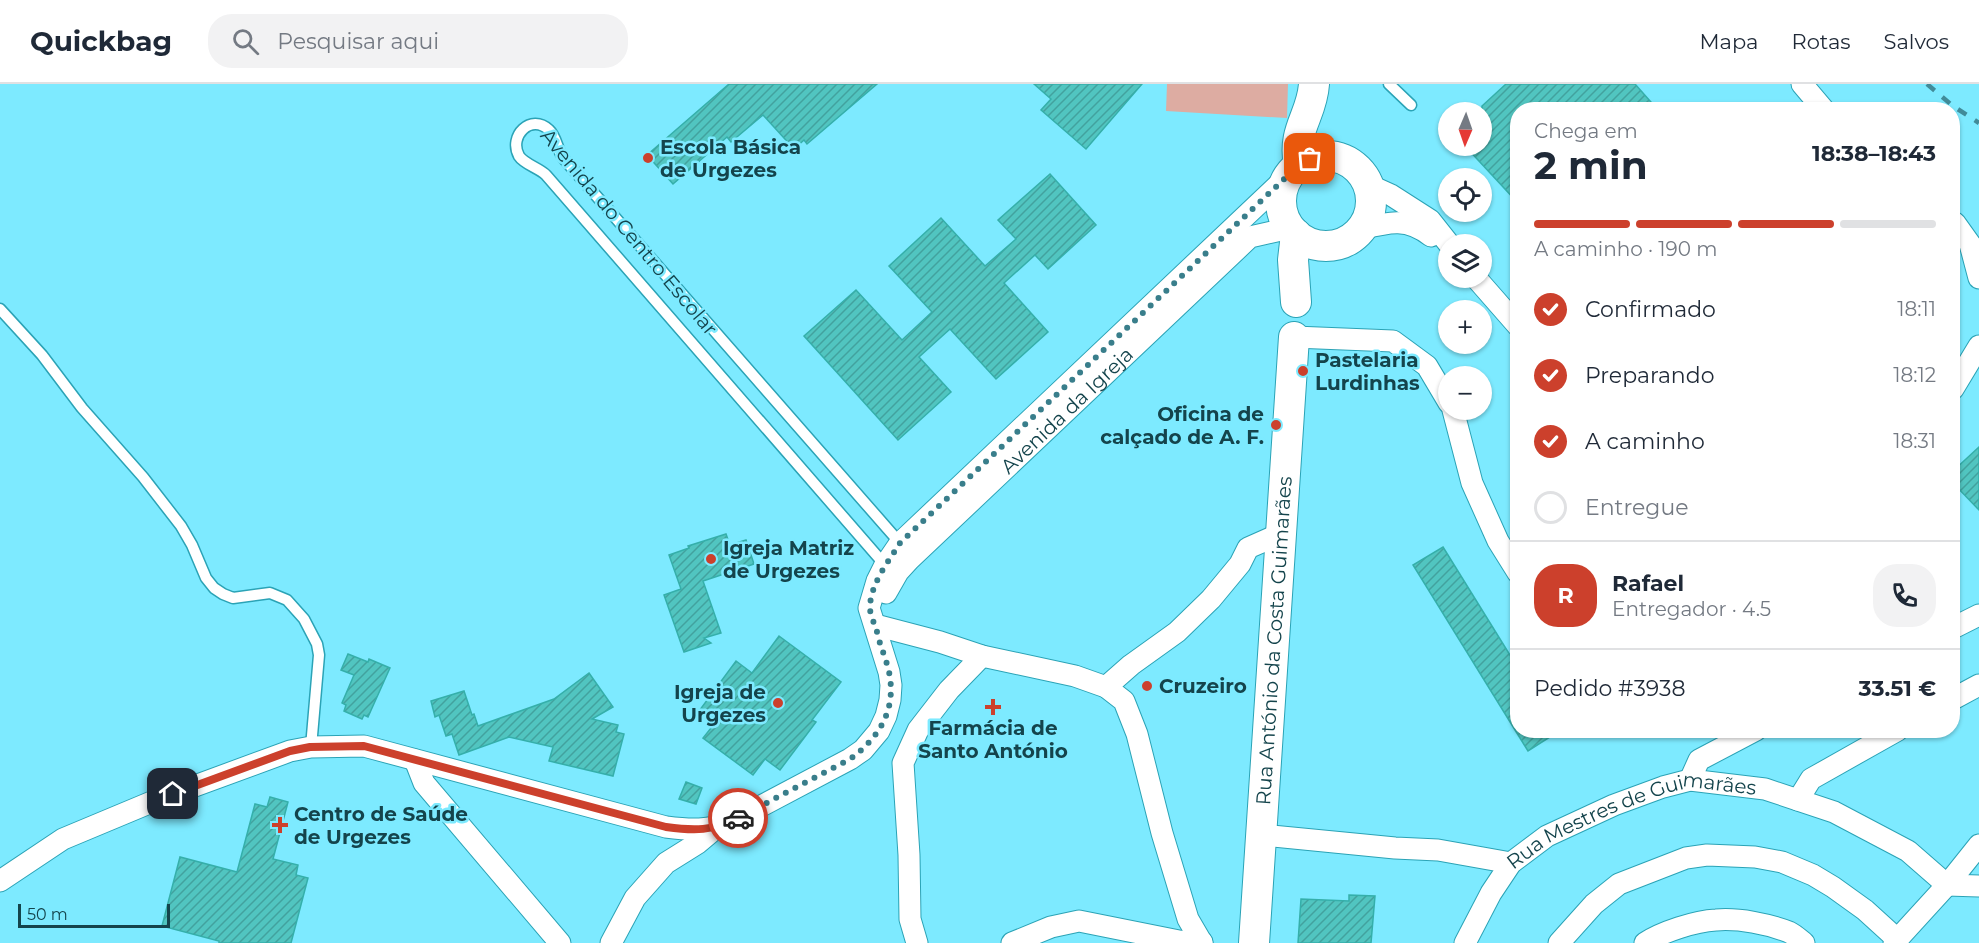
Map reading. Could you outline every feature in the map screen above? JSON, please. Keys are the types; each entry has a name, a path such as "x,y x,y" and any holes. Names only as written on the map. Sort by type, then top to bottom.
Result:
{"main road":[{"path":"1314,90 1326,134 1336,157"},
{"path":"1295,168 1299,132 1314,90"},
{"path":"1323,156 1336,157 1350,162 1362,172 1369,185 1372,200 1369,216 1351,239 1324,246 1309,243 1293,231 1283,215 1281,200 1284,185 1295,168 1310,159 1323,156"},
{"path":"1293,231 1296,302 1307,269 1324,246"},
{"name":"Rua António da Costa Guimarães","path":"1254,943 1294,337"}],"street":[{"path":"1802,84 1817,102"},
{"name":"Avenida da Igreja","path":"873,740 886,716 890,700 889,672 869,608 877,581 900,543 1295,168"},
{"path":"1369,185 1391,195 1430,220 1441,234"},
{"path":"1361,229 1389,222 1407,223 1422,229 1438,241"},
{"path":"1960,225 1979,234"},
{"path":"1960,230 1970,243 1979,278"},
{"name":"Avenida da Igreja","path":"875,625 889,585 909,560 1251,237 1293,231"},
{"path":"1485,288 1510,317"},
{"path":"1294,337 1394,341 1427,366 1438,384"},
{"path":"1960,379 1979,346"},
{"path":"1960,386 1979,374"},
{"path":"1456,420 1472,483 1498,541 1510,560"},
{"path":"1106,687 1131,665 1177,632 1212,599 1240,564 1248,548 1282,533"},
{"path":"1960,624 1979,615"},
{"path":"875,625 940,642 982,657 1075,676 1106,687 1124,701 1137,734 1162,833 1188,919 1202,943"},
{"path":"917,943 910,920 909,855 903,763 918,730 949,690 982,657"},
{"path":"1960,695 1979,685"},
{"path":"1690,780 1699,760 1741,738"},
{"path":"1798,800 1811,779 1884,738"},
{"path":"611,943 636,898 666,863 698,843 717,827 850,759 873,740 903,763"},
{"path":"0,881 63,839 154,801 269,758 310,747 364,746 666,827 691,830 717,827"},
{"path":"415,760 424,783 560,943"},
{"name":"Rua Mestres de Guimarães","path":"1262,835 1438,850 1511,863 1556,831 1614,805 1690,780 1765,789 1834,812 1908,851 1947,885"},
{"path":"666,827 669,846 666,863"},
{"path":"1559,943 1594,904 1620,884 1686,858 1707,855 1755,857 1782,862 1812,875 1864,910 1896,941 1947,885 1979,844"},
{"path":"1465,943 1491,893 1511,863"},
{"path":"1947,885 1979,886"},
{"path":"1645,943 1652,938 1696,923 1717,919 1766,926 1791,933 1804,943"},
{"path":"1012,943 1051,927 1079,921 1179,941 1202,943"}],"lane":[{"path":"1389,84 1411,105"},
{"name":"Avenida do Centro Escolar","path":"885,565 546,175 520,159 517,139 525,127 533,124 547,128 564,159 900,543"},
{"path":"0,309 42,355 82,408 144,477 181,526 206,578 214,588 233,598 270,592 287,600 304,619 319,655 310,747"}],"shaded area":[{"path":"1167,84 1288,84 1287,118 1166,111"}],"building":[{"path":"729,84 877,84 807,144 804,140 794,149 763,115 731,142 727,137 673,184 647,155"},
{"path":"1034,84 1142,84 1086,149 1041,110 1051,99"},
{"path":"1506,84 1635,84 1651,102 1510,102 1510,194 1492,175 1492,168 1485,168 1474,156 1492,156 1492,102 1486,102"},
{"path":"1050,174 1096,225 1048,269 1035,255 1004,283 1048,332 996,379 950,329 919,357 951,392 898,440 804,336 856,290 902,340 932,312 889,266 941,218 985,266 1016,239 998,220"},
{"path":"1979,447 1979,510 1960,490 1960,465"},
{"path":"726,534 730,545 746,540 754,564 703,581 721,633 704,638 711,643 684,652 664,595 681,589 669,555 689,548 688,546"},
{"path":"1443,547 1510,655 1510,722 1413,565"},
{"path":"779,636 841,682 812,720 816,722 780,770 765,759 753,775 703,738 715,723 699,711 736,661 752,673"},
{"path":"348,654 368,662 369,659 390,668 368,717 364,715 362,719 344,711 346,705 342,703 354,675 341,670"},
{"path":"589,673 613,707 592,719 618,725 616,732 624,734 613,776 549,761 553,747 509,737 459,755 452,734 446,736 439,715 435,717 431,701 464,691 478,726 554,699"},
{"path":"1520,738 1548,738 1528,751"},
{"path":"686,782 702,788 696,804 679,799"},
{"path":"270,797 288,802 273,859 298,865 296,875 308,878 291,943 219,943 219,941 162,926 180,857 237,872 255,804 267,807"},
{"path":"1349,895 1375,896 1371,943 1298,943 1301,899 1349,901"}],"railway":[{"path":"1927,84 1948,102"},
{"path":"1960,111 1979,123"}],"way so far":[{"path":"738,818 850,759 873,740 879,731 886,716 891,685 885,657 869,608 877,581 900,543 1299,165 1310,159"}],"place":[{"name":"Escola Básica de Urgezes","path":"648,158"},
{"name":"Pastelaria Lurdinhas","path":"1303,371"},
{"name":"Oficina de calçado de A. F.","path":"1276,425"},
{"name":"Igreja Matriz de Urgezes","path":"711,559"},
{"name":"Cruzeiro","path":"1147,686"},
{"name":"Igreja de Urgezes","path":"778,703"},
{"name":"Farmácia de Santo António","path":"993,707"},
{"name":"Centro de Saúde de Urgezes","path":"280,825"}],"route":[{"path":"173,794 290,751 310,747 364,746 666,827 703,830 738,818"}]}
